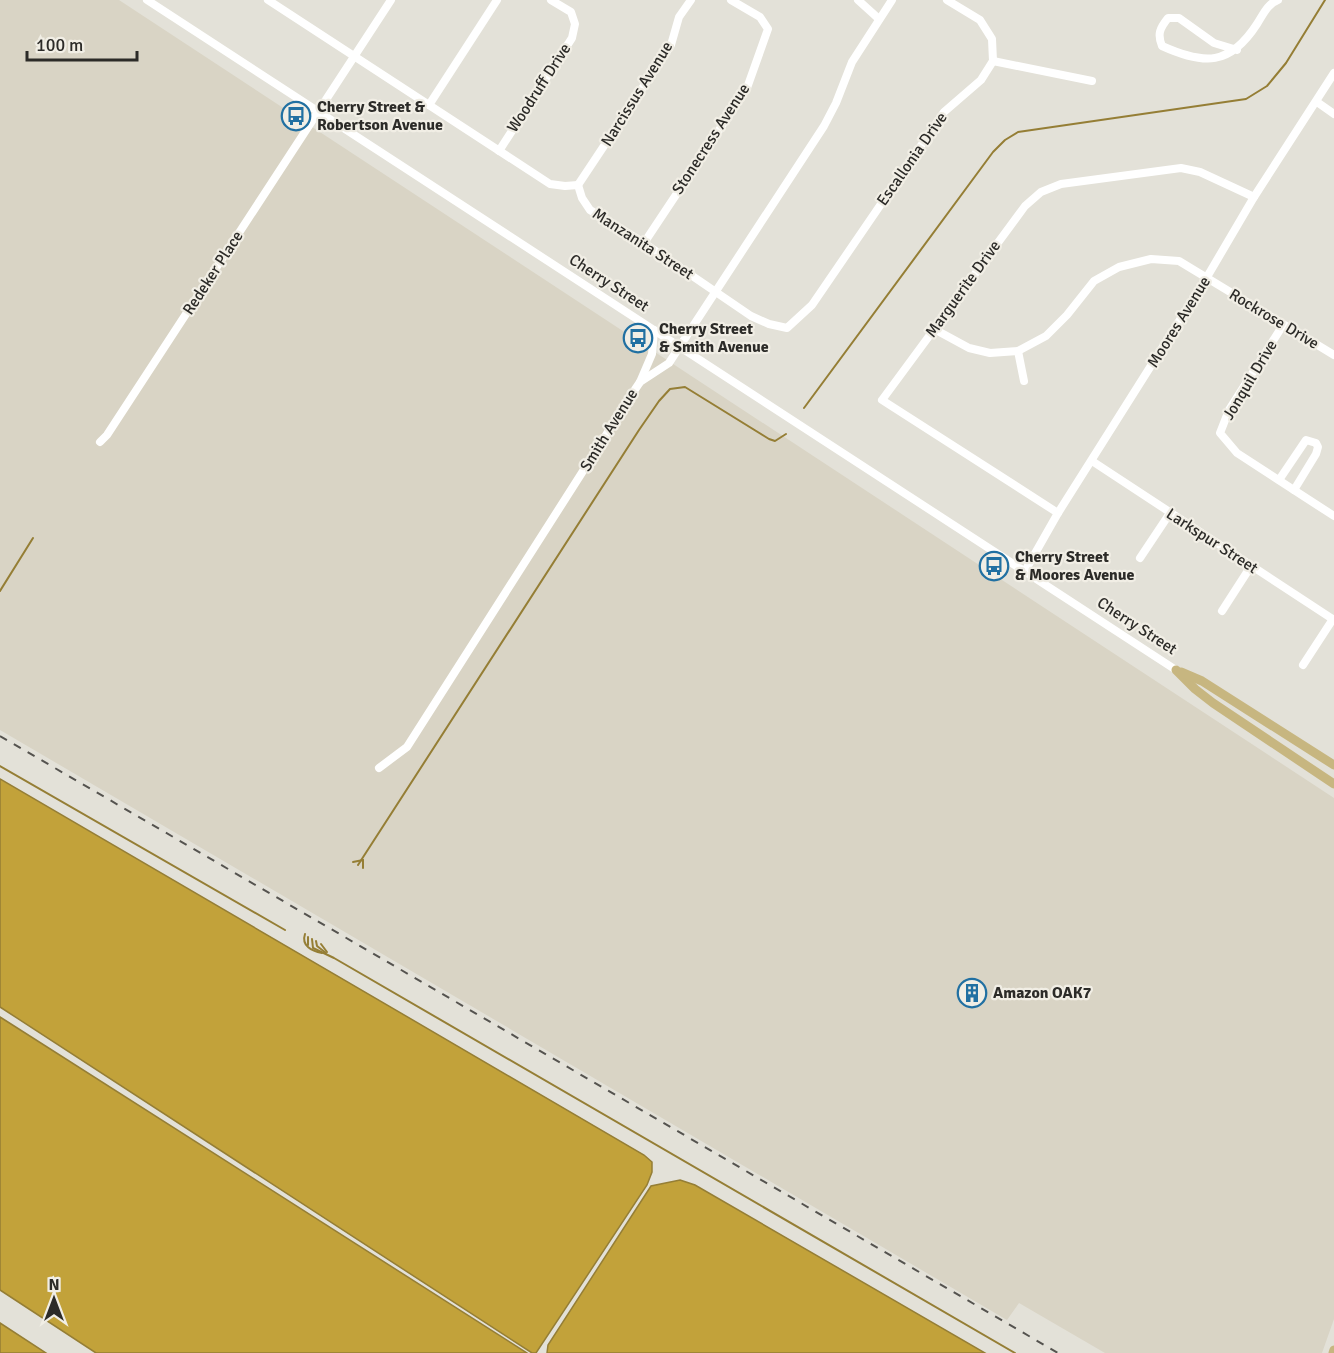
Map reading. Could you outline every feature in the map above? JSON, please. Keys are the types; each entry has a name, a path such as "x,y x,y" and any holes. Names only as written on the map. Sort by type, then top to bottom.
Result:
{"main road":[{"name":"Cherry Street","path":"1176,670 1202,681 1334,765"},
{"name":"Cherry Street","path":"1176,670 1213,703 1334,784"}],"street":[{"name":"Cherry Street","path":"147,0 1176,670"},
{"path":"268,0 550,184 578,185"},
{"name":"Redeker Place","path":"100,442 107,435 391,0"},
{"path":"429,105 497,0"},
{"name":"Woodruff Drive","path":"499,151 572,38 575,24 571,12 551,0"},
{"name":"Narcissus Avenue","path":"578,185 670,45 679,17 691,0"},
{"name":"Stonecress Avenue","path":"644,243 747,88 768,29 760,17 731,0"},
{"path":"858,0 879,19"},
{"name":"Smith Avenue","path":"379,768 407,747 640,382 669,363 824,126 852,62 892,0"},
{"path":"947,0 980,20 992,39 993,61 1092,81"},
{"path":"1237,50 1214,43 1179,18 1168,18 1161,27 1158,37 1162,46 1185,57 1210,60 1237,50 1248,38 1271,3 1278,0"},
{"name":"Escallonia Drive","path":"787,328 812,306 944,112 981,80 993,61"},
{"name":"Moores Avenue","path":"1025,570 1254,198 1334,74"},
{"path":"1317,102 1334,114"},
{"name":"Marguerite Drive","path":"1058,513 882,400 1025,206 1041,192 1061,184 1181,168 1200,172 1254,198"},
{"name":"Manzanita Street","path":"578,185 582,198 590,210 644,243 751,316 769,324 787,328"},
{"name":"Rockrose Drive","path":"934,329 969,348 990,353 1018,351 1046,336 1094,282 1119,267 1151,259 1179,261 1334,355"},
{"name":"Jonquil Drive","path":"1283,326 1229,410 1220,433 1236,453 1334,516"},
{"path":"640,382 652,354 654,330"},
{"path":"1018,351 1024,381"},
{"path":"1279,480 1306,440 1316,443 1318,447 1316,454 1294,490"},
{"name":"Larkspur Street","path":"1092,461 1333,619"},
{"path":"1140,558 1170,513"},
{"path":"1222,611 1251,567"},
{"path":"1304,666 1333,619"}],"shaded area":[{"path":"0,0 119,0 1334,798 1334,1319 1322,1353 1105,1353 1019,1303 1007,1320 0,730"},
{"path":"0,779 644,1155 652,1162 652,1172 647,1185 536,1353 532,1353 0,1007"},
{"path":"0,1017 527,1353 96,1353 0,1290"},
{"path":"680,1180 695,1185 985,1353 547,1353 548,1345 651,1186"},
{"path":"0,1323 46,1353 0,1353"}],"waterway":[{"path":"804,408 993,152 1005,140 1018,132 1246,99 1267,86 1286,63 1325,0"},
{"path":"358,865 639,430 670,389 685,387 769,439 775,441 786,434"},
{"path":"0,591 33,538"},
{"path":"0,766 285,930"},
{"path":"353,862 363,860"},
{"path":"363,860 363,868"},
{"path":"305,934 306,945 322,953"},
{"path":"308,937 308,945"},
{"path":"312,939 313,948 334,958 1015,1353"},
{"path":"316,941 317,946 326,953"},
{"path":"321,944 327,952"}],"railway":[{"path":"0,736 1058,1353"}],"place":[{"name":"Cherry Street & Robertson Avenue","path":"296,116"},
{"name":"Cherry Street & Smith Avenue","path":"638,338"},
{"name":"Cherry Street & Moores Avenue","path":"994,566"},
{"name":"Amazon OAK7","path":"972,993"}]}
